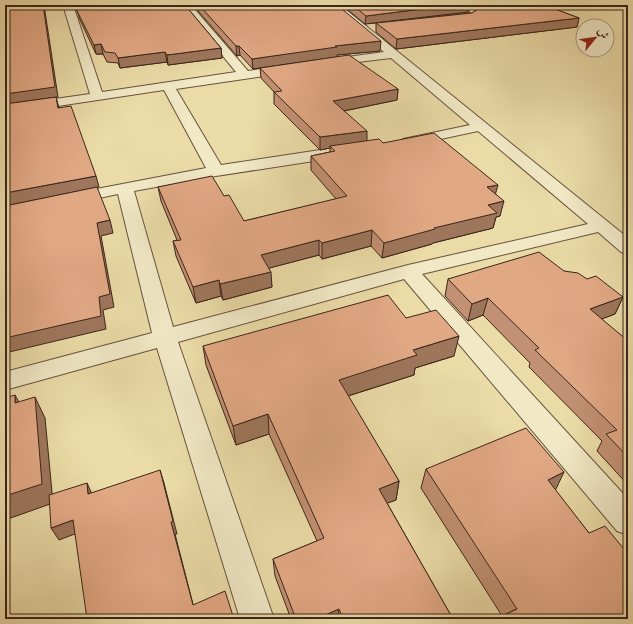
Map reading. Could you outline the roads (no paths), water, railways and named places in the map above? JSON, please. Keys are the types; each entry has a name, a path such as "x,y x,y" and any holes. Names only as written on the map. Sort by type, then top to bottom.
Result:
{"street":[{"path":"68,5 97,97"},
{"path":"186,5 245,75"},
{"path":"334,5 479,127 628,248"},
{"path":"439,20 470,16 477,12 466,5"},
{"path":"363,29 378,27"},
{"path":"315,65 392,54"},
{"path":"5,110 299,67"},
{"path":"168,86 216,171"},
{"path":"392,145 479,127"},
{"path":"58,202 216,171 357,150"},
{"path":"125,188 165,338 257,619"},
{"path":"5,381 408,271 602,226"},
{"path":"408,271 628,521"}]}
